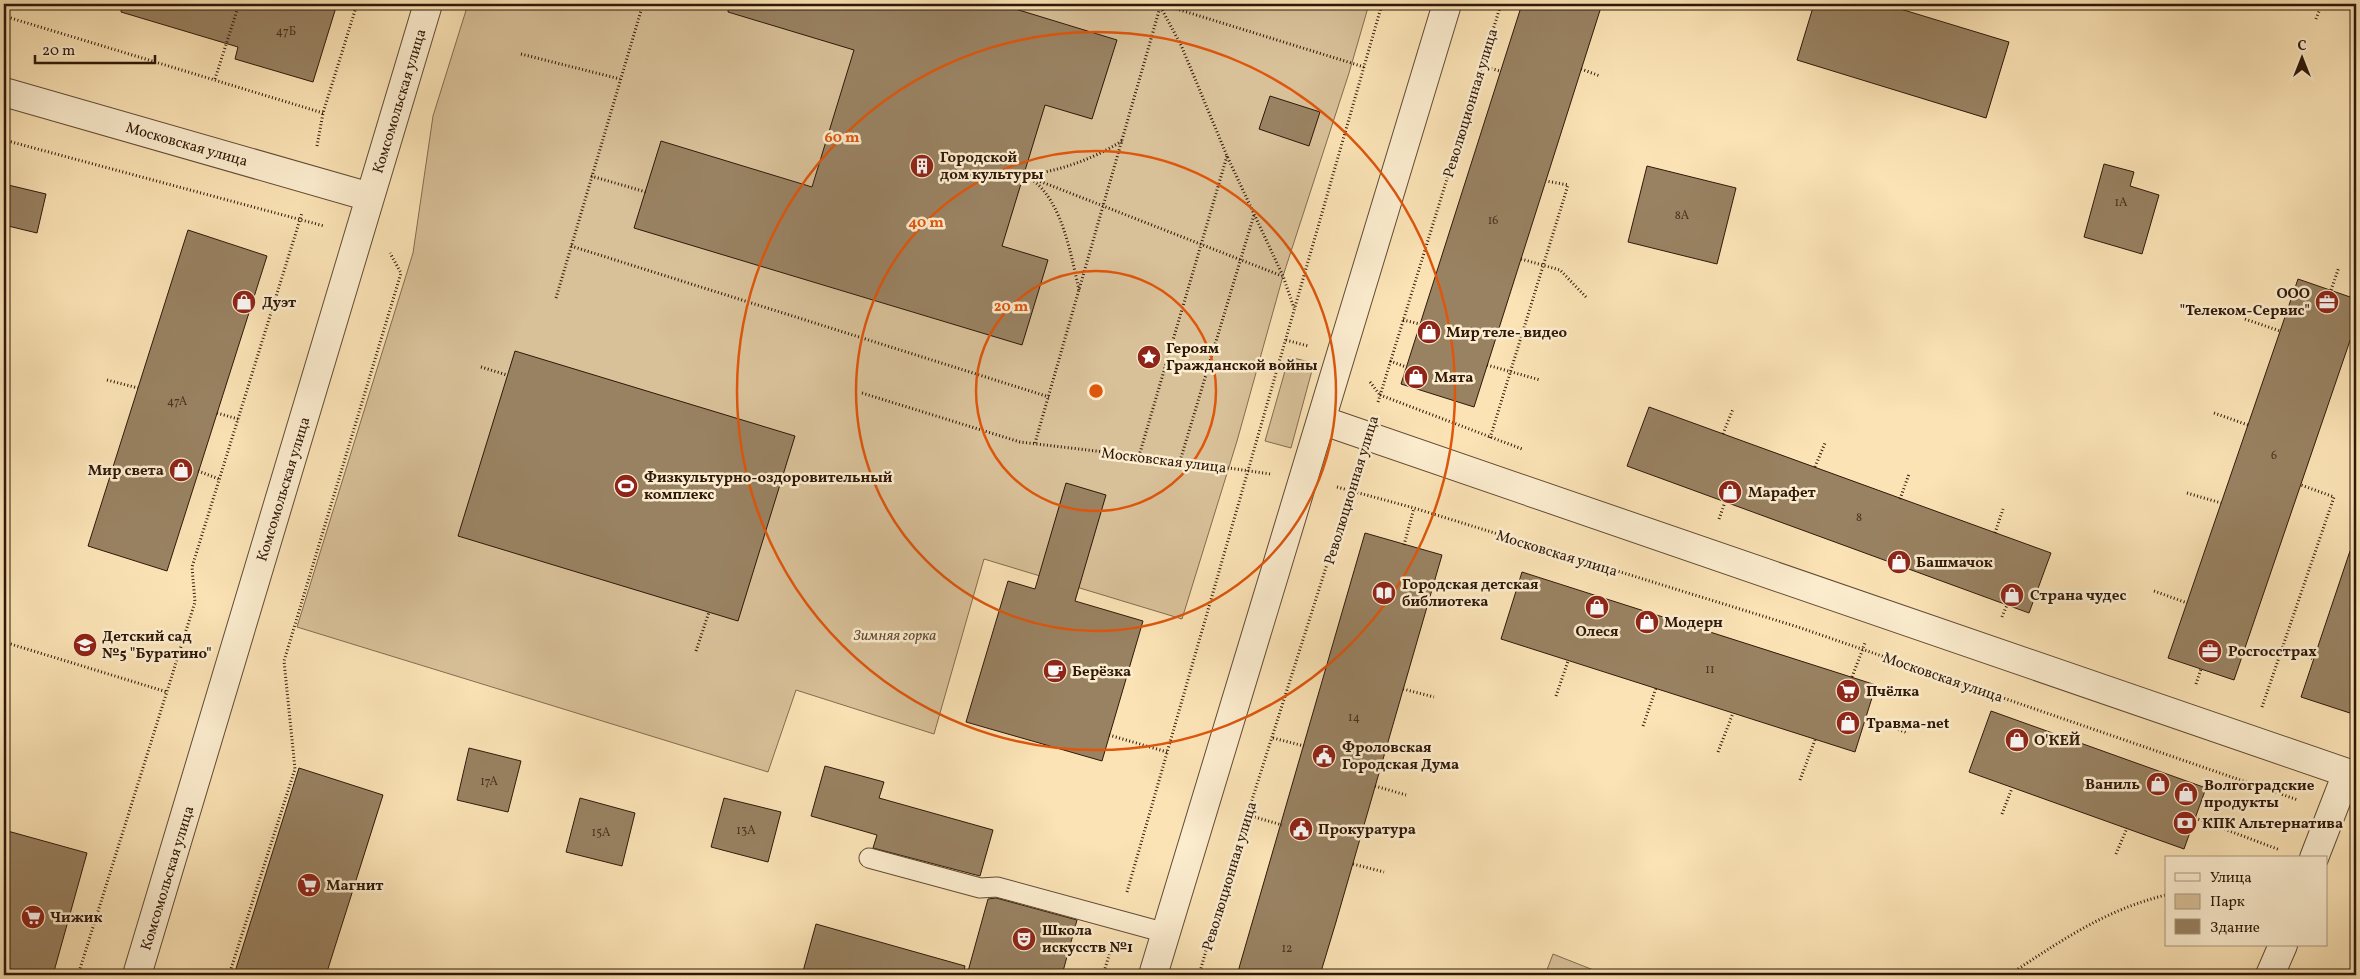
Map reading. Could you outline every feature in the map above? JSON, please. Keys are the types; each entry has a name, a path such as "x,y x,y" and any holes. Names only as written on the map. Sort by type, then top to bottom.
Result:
{"street":[{"name":"Комсомольская улица","path":"137,975 428,4"},
{"path":"1153,975 1447,4"},
{"name":"Московская улица","path":"4,92 370,197"},
{"path":"1321,420 2352,775 2315,856"},
{"path":"2270,975 2283,946"}],"lane":[{"path":"869,858 980,888 997,887 1166,933"}],"path":[{"path":"215,79 238,4"},
{"path":"78,975 195,602 192,567 300,220 311,180 323,113 357,4"},
{"path":"556,298 643,4"},
{"path":"1160,4 1364,67"},
{"path":"1035,443 1123,140 1160,4"},
{"path":"1160,4 1181,45 1227,156 1283,276 1294,309"},
{"path":"1103,975 1382,4"},
{"name":"Революционная улица","path":"1199,975 1272,738 1352,490 1500,4"},
{"path":"1621,6 1632,4"},
{"path":"2316,19 2322,4"},
{"path":"4,16 323,113"},
{"path":"520,54 620,79"},
{"path":"1481,66 1500,71"},
{"path":"1581,69 1600,76"},
{"path":"4,140 300,220"},
{"path":"1024,175 1044,173 1072,164 1100,154 1123,140"},
{"path":"1139,456 1227,156"},
{"path":"1024,175 1103,208 1283,276"},
{"path":"1024,175 1041,186 1055,209 1068,244 1079,290"},
{"path":"591,176 646,192"},
{"path":"1490,438 1568,185 1546,181"},
{"path":"1180,461 1254,215"},
{"path":"571,246 1049,397"},
{"path":"229,975 295,769 284,660 401,273 389,251"},
{"path":"1521,259 1560,270 1586,297"},
{"path":"2331,290 2339,267"},
{"path":"1403,320 1420,324"},
{"path":"2245,320 2280,332"},
{"path":"1390,362 1406,367"},
{"path":"1487,366 1540,380"},
{"path":"481,367 507,375"},
{"path":"107,380 138,388"},
{"name":"Московская улица","path":"862,393 1020,442 1180,461 1303,479 1352,490 1798,627 2236,779"},
{"path":"1723,434 1733,409"},
{"path":"217,413 238,419"},
{"path":"2214,413 2248,425"},
{"path":"1815,467 1825,443"},
{"path":"198,471 219,479"},
{"path":"1900,499 1909,474"},
{"path":"2250,740 2334,497 2301,485"},
{"path":"2187,493 2221,503"},
{"path":"1404,545 1414,508"},
{"path":"1995,533 2003,509"},
{"path":"2154,591 2187,603"},
{"path":"1430,598 1459,606"},
{"path":"696,650 709,612"},
{"path":"4,642 167,692"},
{"path":"2282,646 2314,658"},
{"path":"1556,696 1568,660"},
{"path":"1643,726 1656,688"},
{"path":"1403,689 1434,697"},
{"path":"1718,752 1733,713"},
{"path":"1865,718 1908,733"},
{"path":"1110,735 1167,752"},
{"path":"1272,738 1304,746"},
{"path":"1800,780 1815,740"},
{"path":"1375,786 1406,795"},
{"path":"2002,814 2012,788"},
{"path":"1248,815 1282,825"},
{"path":"2195,818 2284,851"},
{"path":"2116,854 2127,828"},
{"path":"1353,864 1384,872"},
{"path":"2016,971 2078,930 2134,903 2165,895"}],"green space":[{"name":"Зимняя горка","path":"468,4 1369,4 1349,73 1283,276 1237,441 1182,619 984,559 934,734 796,690 768,772 297,627 413,253 433,116"},
{"path":"1289,357 1314,363 1291,448 1265,441"},
{"path":"1553,954 1606,975 1545,975"}],"building":[{"path":"122,4 337,4 313,82 235,59 238,47 121,12"},
{"name":"Городской дом культуры","path":"729,4 999,4 1117,40 1092,119 1045,105 1002,246 1048,260 1022,345 634,228 661,141 812,187 854,50 728,12"},
{"path":"1522,4 1602,4 1474,407 1401,384"},
{"path":"1814,4 1884,4 2009,42 1986,118 1797,60"},
{"path":"1270,96 1320,112 1309,146 1259,129"},
{"path":"2104,164 2134,172 2130,186 2159,195 2142,254 2084,237"},
{"path":"1647,166 1736,188 1717,264 1628,242"},
{"path":"4,184 46,194 37,233 4,225"},
{"path":"188,230 267,256 167,571 88,546"},
{"path":"2298,279 2356,299 2356,323 2234,680 2168,658"},
{"name":"Физкультурно-оздоровительный комплекс","path":"515,351 795,436 738,621 458,536"},
{"path":"1649,407 2051,553 2029,613 1627,466"},
{"name":"Берёзка","path":"1066,483 1106,495 1075,601 1143,621 1102,761 966,722 1008,581 1035,589"},
{"path":"1365,533 1442,555 1336,922 1320,975 1237,975"},
{"path":"2350,551 2356,552 2356,715 2301,697"},
{"path":"1522,572 1876,685 1855,752 1501,639"},
{"path":"1991,711 2206,788 2184,849 1969,772"},
{"path":"469,748 521,761 508,812 457,800"},
{"path":"825,766 884,782 879,798 993,830 980,876 873,848 877,835 811,816"},
{"name":"Магнит","path":"299,768 383,795 326,975 234,975"},
{"path":"580,798 635,813 622,866 566,852"},
{"path":"724,798 781,812 768,862 711,847"},
{"path":"4,830 87,853 53,975 4,975"},
{"path":"996,898 1077,920 1062,975 967,975 988,899"},
{"path":"816,924 965,966 963,975 802,975"}],"place":[{"name":"Городской дом культуры","path":"922,166"},
{"name":"Дуэт","path":"244,302"},
{"name":"ООО \"Телеком-Сервис\"","path":"2327,302"},
{"name":"Мир теле- видео","path":"1429,332"},
{"name":"Героям Гражданской войны","path":"1149,357"},
{"name":"Мята","path":"1416,377"},
{"name":"Мир света","path":"181,470"},
{"name":"Физкультурно-оздоровительный комплекс","path":"626,486"},
{"name":"Марафет","path":"1730,492"},
{"name":"Башмачок","path":"1899,562"},
{"name":"Городская детская библиотека","path":"1384,593"},
{"name":"Страна чудес","path":"2012,595"},
{"name":"Олеся","path":"1597,607"},
{"name":"Модерн","path":"1647,622"},
{"name":"Детский сад №5 \"Буратино\"","path":"85,645"},
{"name":"Росгосстрах","path":"2210,651"},
{"name":"Берёзка","path":"1055,671"},
{"name":"Пчёлка","path":"1848,691"},
{"name":"Травма-net","path":"1848,723"},
{"name":"О'КЕЙ","path":"2017,740"},
{"name":"Фроловская Городская Дума","path":"1324,756"},
{"name":"Ваниль","path":"2158,784"},
{"name":"Волгоградские продукты","path":"2186,794"},
{"name":"КПК Альтернатива","path":"2185,823"},
{"name":"Прокуратура","path":"1301,829"},
{"name":"Магнит","path":"309,885"},
{"name":"Чижик","path":"33,917"},
{"name":"Школа искусств №1","path":"1024,939"}]}
